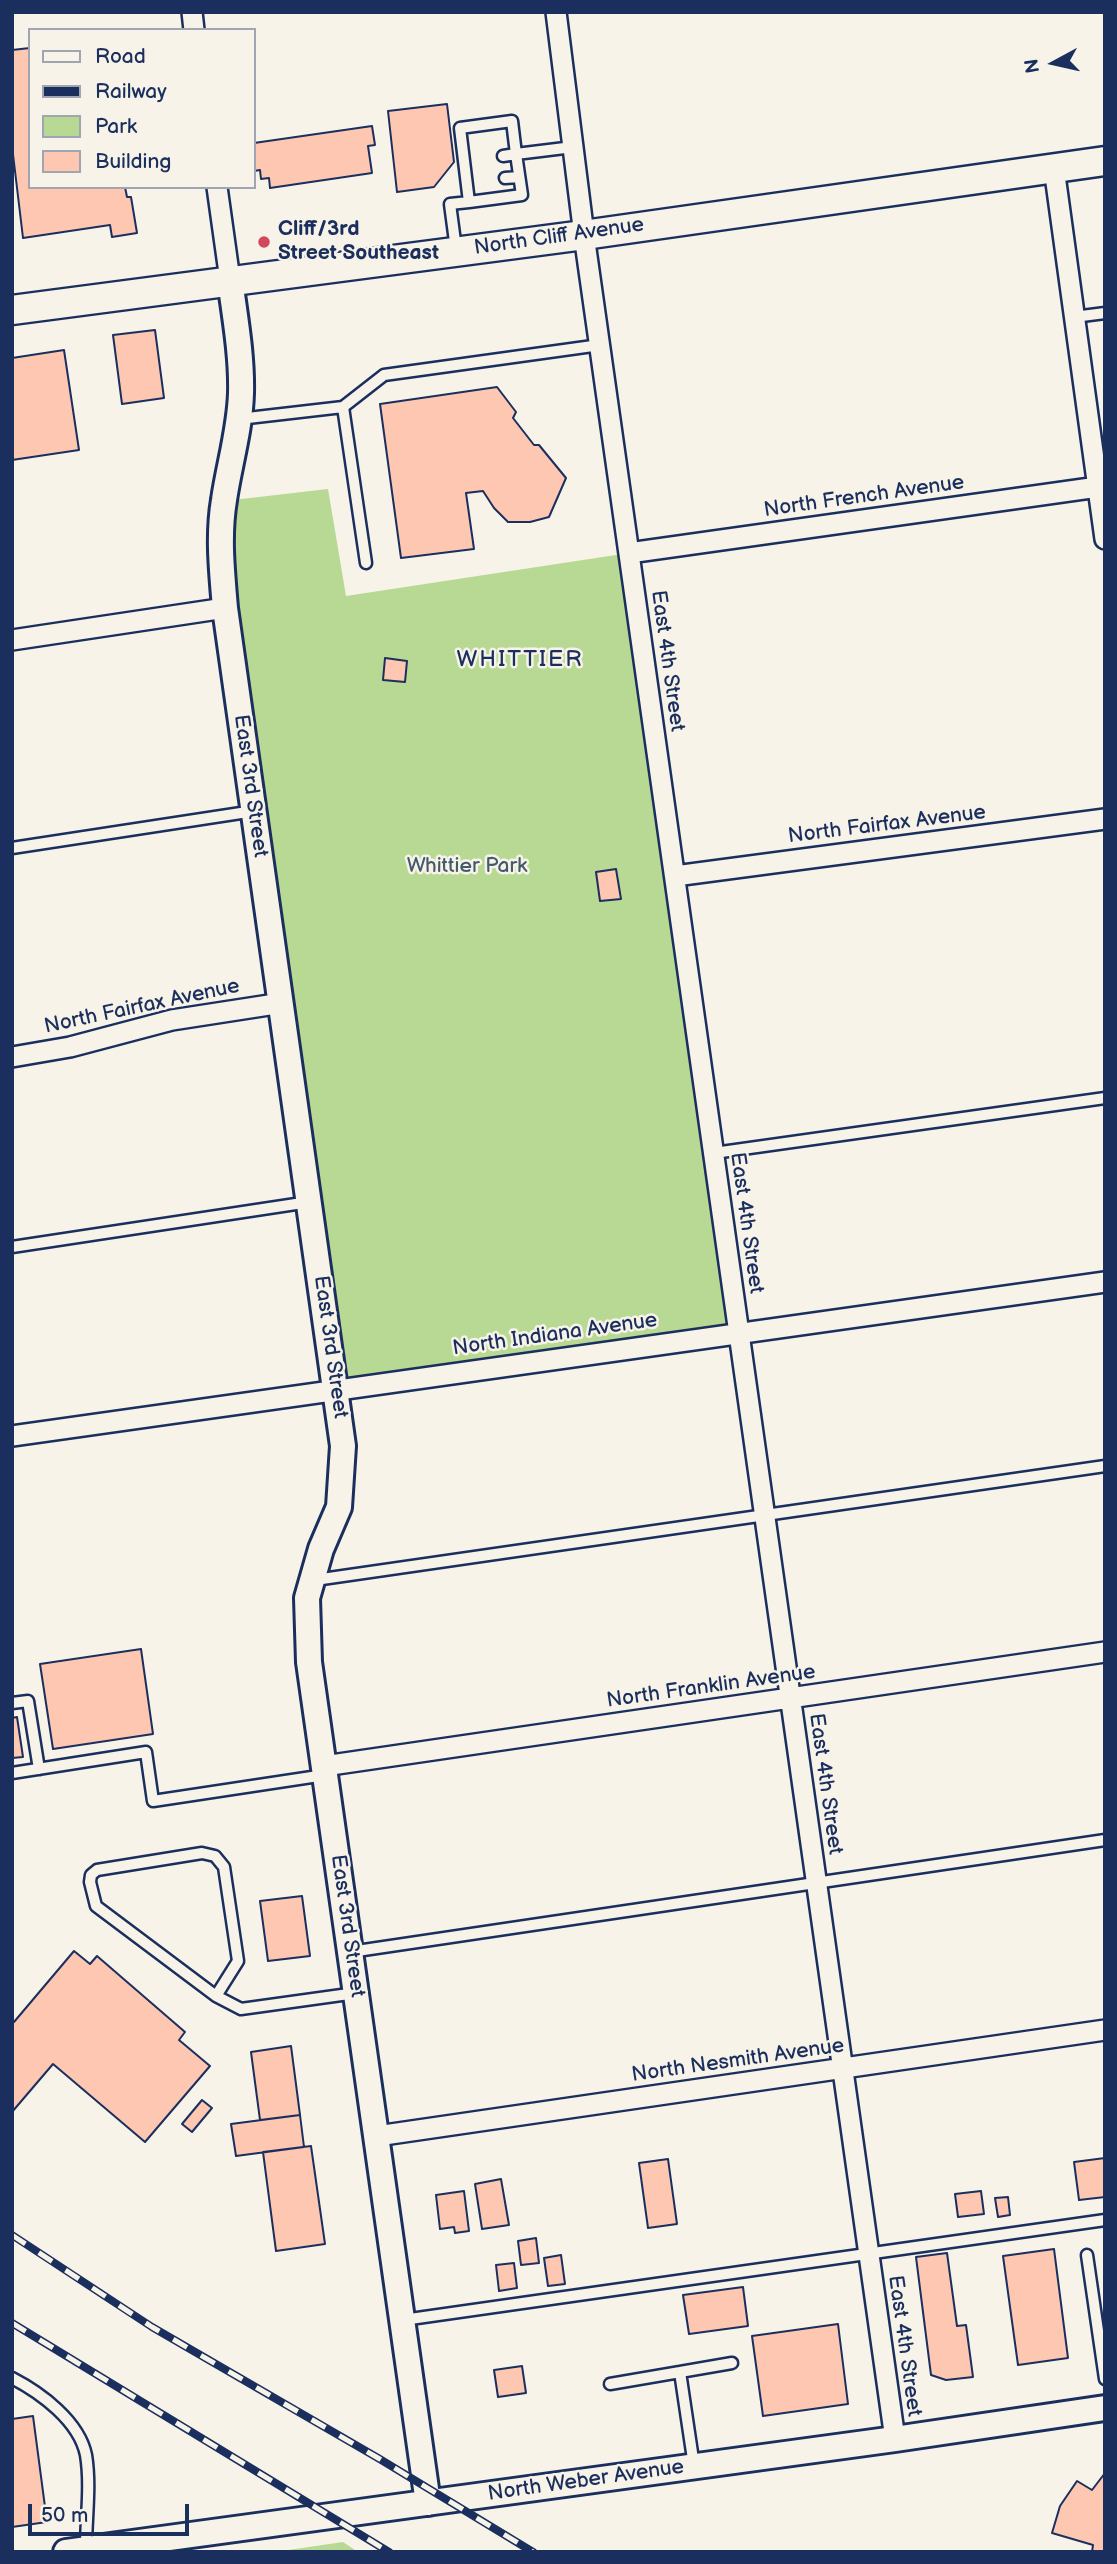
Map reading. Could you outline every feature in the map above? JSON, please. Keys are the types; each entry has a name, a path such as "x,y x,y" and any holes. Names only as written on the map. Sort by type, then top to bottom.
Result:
{"main road":[{"name":"North Cliff Avenue","path":"12,310 1105,161"}],"street":[{"name":"East 4th Street","path":"556,12 584,234 895,2439"},
{"path":"1054,168 1101,486 1105,539"},
{"name":"East 3rd Street","path":"217,189 240,374 239,419 221,520 225,608 343,1446 342,1490 333,1524 311,1580 307,1598 307,1630 428,2503"},
{"name":"North French Avenue","path":"629,553 1101,486"},
{"path":"12,640 225,608"},
{"name":"North Fairfax Avenue","path":"675,876 1105,819"},
{"name":"North Fairfax Avenue","path":"12,1057 70,1047 172,1020 282,1003"},
{"name":"North Indiana Avenue","path":"12,1436 1105,1282"},
{"name":"North Franklin Avenue","path":"325,1771 1105,1652"},
{"name":"North Nesmith Avenue","path":"377,2136 1105,2030"},
{"name":"North Weber Avenue","path":"76,2550 694,2467 1105,2408"}],"lane":[{"path":"456,251 450,204 469,202 522,195 512,121 460,128 469,160 469,202"},
{"path":"503,156 573,147"},
{"path":"505,178 519,177"},
{"path":"1074,317 1105,313"},
{"path":"239,419 344,407 384,375 600,345"},
{"path":"344,407 366,563"},
{"path":"12,848 254,811"},
{"path":"713,1153 1105,1098"},
{"path":"12,1247 310,1202"},
{"path":"311,1580 1105,1466"},
{"path":"12,1703 28,1701 39,1769"},
{"path":"12,1773 146,1752 153,1801 325,1771"},
{"path":"350,1952 1105,1840"},
{"path":"216,1996 238,1961 224,1867 215,1856 202,1853 97,1870 91,1875 90,1882 96,1906 216,1996 241,2009 356,1993"},
{"path":"403,2320 1105,2220"},
{"path":"1087,2255 1105,2379"},
{"path":"610,2384 732,2363"},
{"path":"680,2372 694,2467"},
{"path":"12,2378 29,2387 72,2424 86,2454 76,2550"}],"green space":[{"name":"Whittier Park","path":"328,489 346,596 629,553 739,1333 336,1389 224,501"},
{"path":"343,2542 358,2552 275,2552"}],"building":[{"path":"28,48 28,189 125,189 127,197 131,197 137,233 112,237 110,225 23,238 12,146 12,50"},
{"path":"447,104 454,162 434,187 397,192 388,111"},
{"path":"372,126 375,145 368,146 372,173 270,188 269,178 261,179 260,170 256,171 256,143"},
{"path":"155,330 164,398 122,404 113,335"},
{"path":"64,350 79,450 12,460 12,358"},
{"path":"497,387 516,412 513,418 534,445 539,445 566,478 549,517 530,522 508,522 494,508 483,491 466,493 474,549 401,558 380,404"},
{"path":"385,658 407,661 405,682 383,680"},
{"path":"616,869 621,899 600,901 596,872"},
{"path":"141,1649 153,1734 53,1749 40,1664"},
{"path":"17,1717 23,1757 12,1758 12,1718"},
{"path":"302,1896 310,1956 268,1961 260,1901"},
{"path":"74,1951 90,1964 97,1956 185,2032 179,2040 210,2066 145,2142 53,2064 12,2112 12,2020 14,2022"},
{"path":"291,2046 300,2115 260,2120 251,2052"},
{"path":"202,2100 212,2108 192,2132 182,2124"},
{"path":"300,2115 304,2147 236,2156 231,2124"},
{"path":"311,2146 325,2244 276,2251 263,2152"},
{"path":"1105,2158 1105,2197 1079,2200 1074,2162"},
{"path":"668,2159 677,2224 648,2228 639,2163"},
{"path":"501,2179 509,2225 482,2229 475,2184"},
{"path":"464,2191 469,2231 455,2233 454,2227 440,2229 436,2195"},
{"path":"981,2191 984,2214 958,2217 955,2194"},
{"path":"1008,2197 1010,2215 998,2217 995,2198"},
{"path":"536,2238 539,2263 521,2265 518,2241"},
{"path":"1054,2249 1068,2358 1018,2365 1003,2256"},
{"path":"947,2253 957,2326 966,2325 973,2377 946,2380 931,2375 916,2257"},
{"path":"561,2255 565,2284 548,2286 544,2258"},
{"path":"514,2263 517,2288 499,2291 496,2265"},
{"path":"743,2287 748,2326 689,2334 683,2295"},
{"path":"838,2324 848,2404 763,2416 752,2336"},
{"path":"522,2366 526,2393 498,2397 494,2370"},
{"path":"33,2416 47,2522 12,2527 12,2419"},
{"path":"1105,2473 1105,2552 1092,2552 1093,2545 1052,2533 1060,2506 1077,2481 1092,2490"}],"railway":[{"path":"12,2235 152,2327 378,2458 533,2552"},
{"path":"12,2323 389,2552"}],"place":[{"name":"Cliff/3rd Street Southeast","path":"264,242"}],"district":[{"name":"WHITTIER","path":"520,660"}]}
